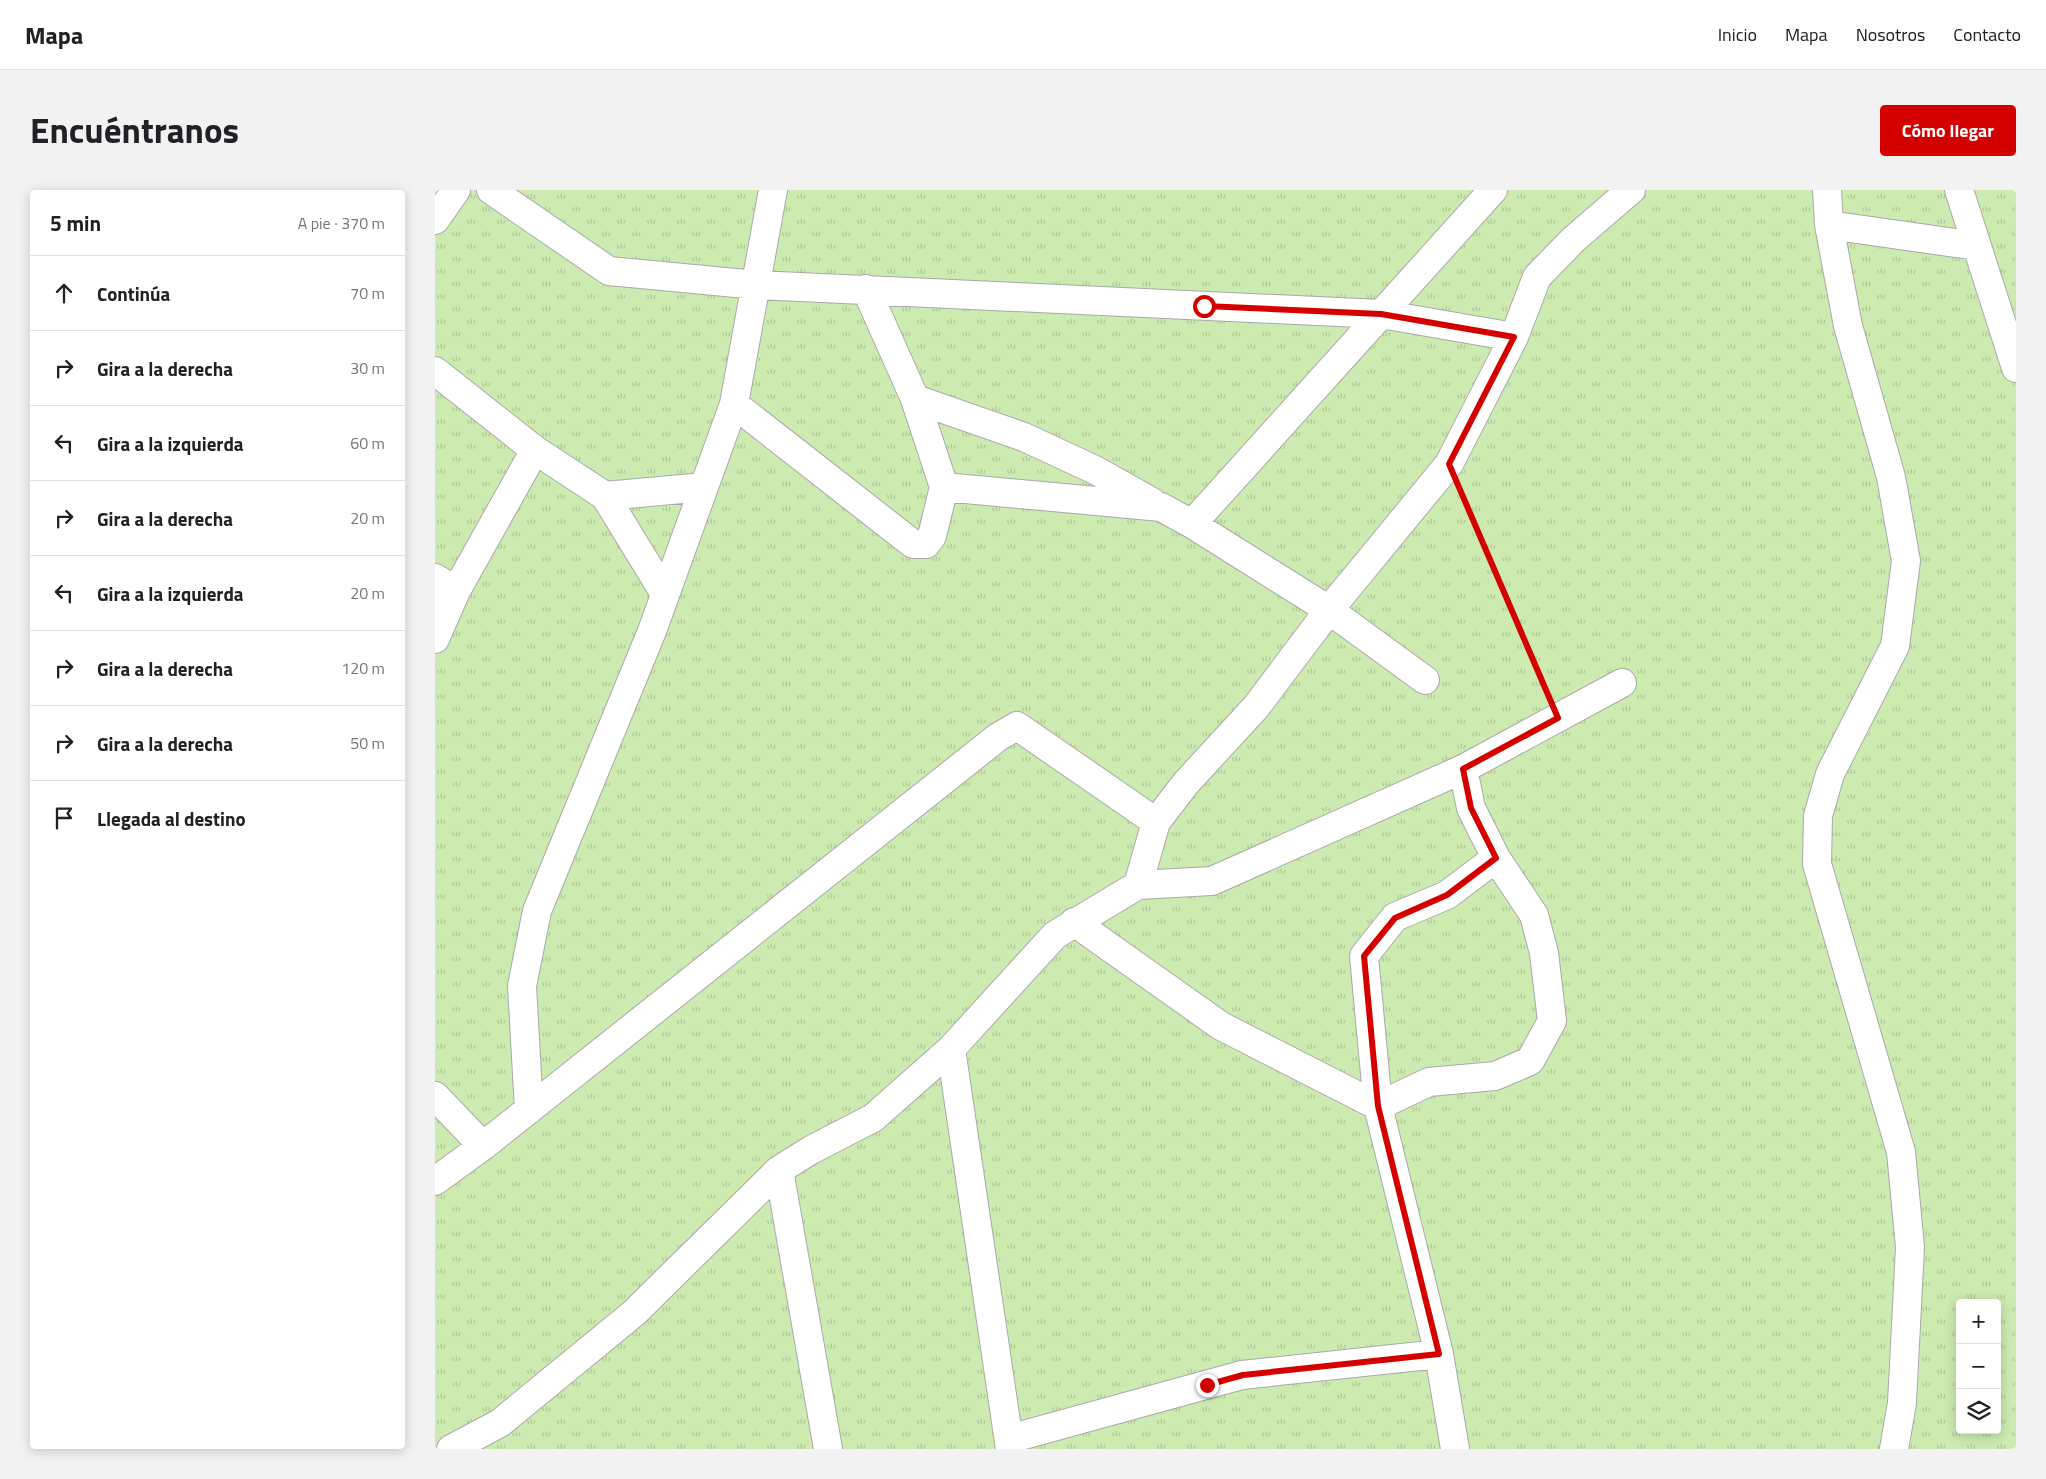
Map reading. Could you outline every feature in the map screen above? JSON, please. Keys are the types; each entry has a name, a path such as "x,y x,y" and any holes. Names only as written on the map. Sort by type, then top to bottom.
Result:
{"street":[{"path":"435,220 456,190"},
{"path":"491,190 609,271 757,285 1381,314 1514,337"},
{"path":"529,1110 522,986 537,911 613,728 665,594 734,404 773,190"},
{"path":"1192,524 1493,190"},
{"path":"1138,885 1156,822 1186,783 1256,706 1329,610 1449,464 1514,337 1537,277 1574,240 1631,190"},
{"path":"1827,190 1829,225 1848,326 1891,477 1906,561 1895,646 1830,774 1818,816 1817,864 1901,1152 1910,1247 1902,1403 1894,1449"},
{"path":"1959,190 2016,368"},
{"path":"1829,225 1977,246"},
{"path":"734,404 913,544 926,544 932,536 944,487 915,399 866,289"},
{"path":"435,371 535,450 605,496 665,594"},
{"path":"915,399 1024,437 1095,470 1192,524 1329,610 1425,680"},
{"path":"435,618 445,584 535,450"},
{"path":"605,496 704,487"},
{"path":"944,487 1161,507"},
{"path":"435,639 445,584"},
{"path":"451,1449 500,1423 634,1314 779,1170 811,1150 873,1118 951,1049 1055,935 1074,922 1138,885 1213,881 1463,769 1622,683"},
{"path":"435,1180 529,1110 990,743 1017,726 1156,822"},
{"path":"1378,1106 1429,1082 1495,1076 1530,1061 1552,1021 1544,953 1534,915 1496,858 1471,808 1463,769"},
{"path":"1455,1449 1439,1354 1378,1106 1364,956 1395,918 1447,895 1496,858"},
{"path":"1074,922 1221,1026 1378,1106"},
{"path":"951,1049 1009,1444 1243,1375 1439,1354"},
{"path":"435,1096 483,1146"},
{"path":"779,1170 828,1449"}],"path":[{"path":"1449,464 1558,718"}],"green space":[{"path":"435,190 2016,190 2016,1449 435,1449"}],"route":[{"path":"1204,306 1381,314 1514,337 1449,464 1494,573 1558,718 1463,769 1471,808 1496,858 1447,895 1395,918 1364,956 1378,1106 1439,1354 1243,1375 1207,1385"}]}
